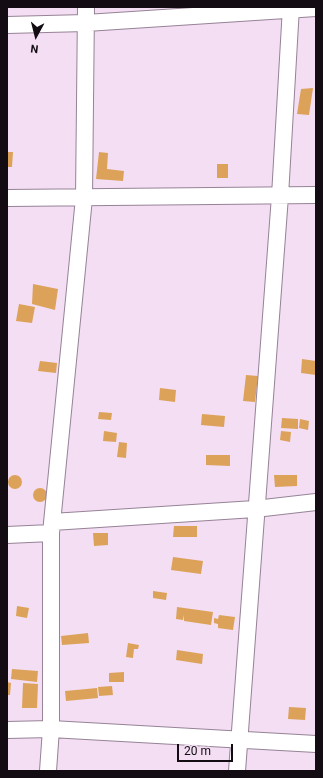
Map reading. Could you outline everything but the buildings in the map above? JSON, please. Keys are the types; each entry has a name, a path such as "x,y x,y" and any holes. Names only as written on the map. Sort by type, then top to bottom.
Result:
{"street":[{"path":"48,771 51,729 52,528 84,198 86,7"},
{"path":"237,771 280,196 291,8"},
{"path":"7,25 86,23 291,8 316,8"},
{"path":"7,198 316,195"},
{"path":"7,535 52,528 316,502"},
{"path":"7,730 51,729 316,744"}]}
